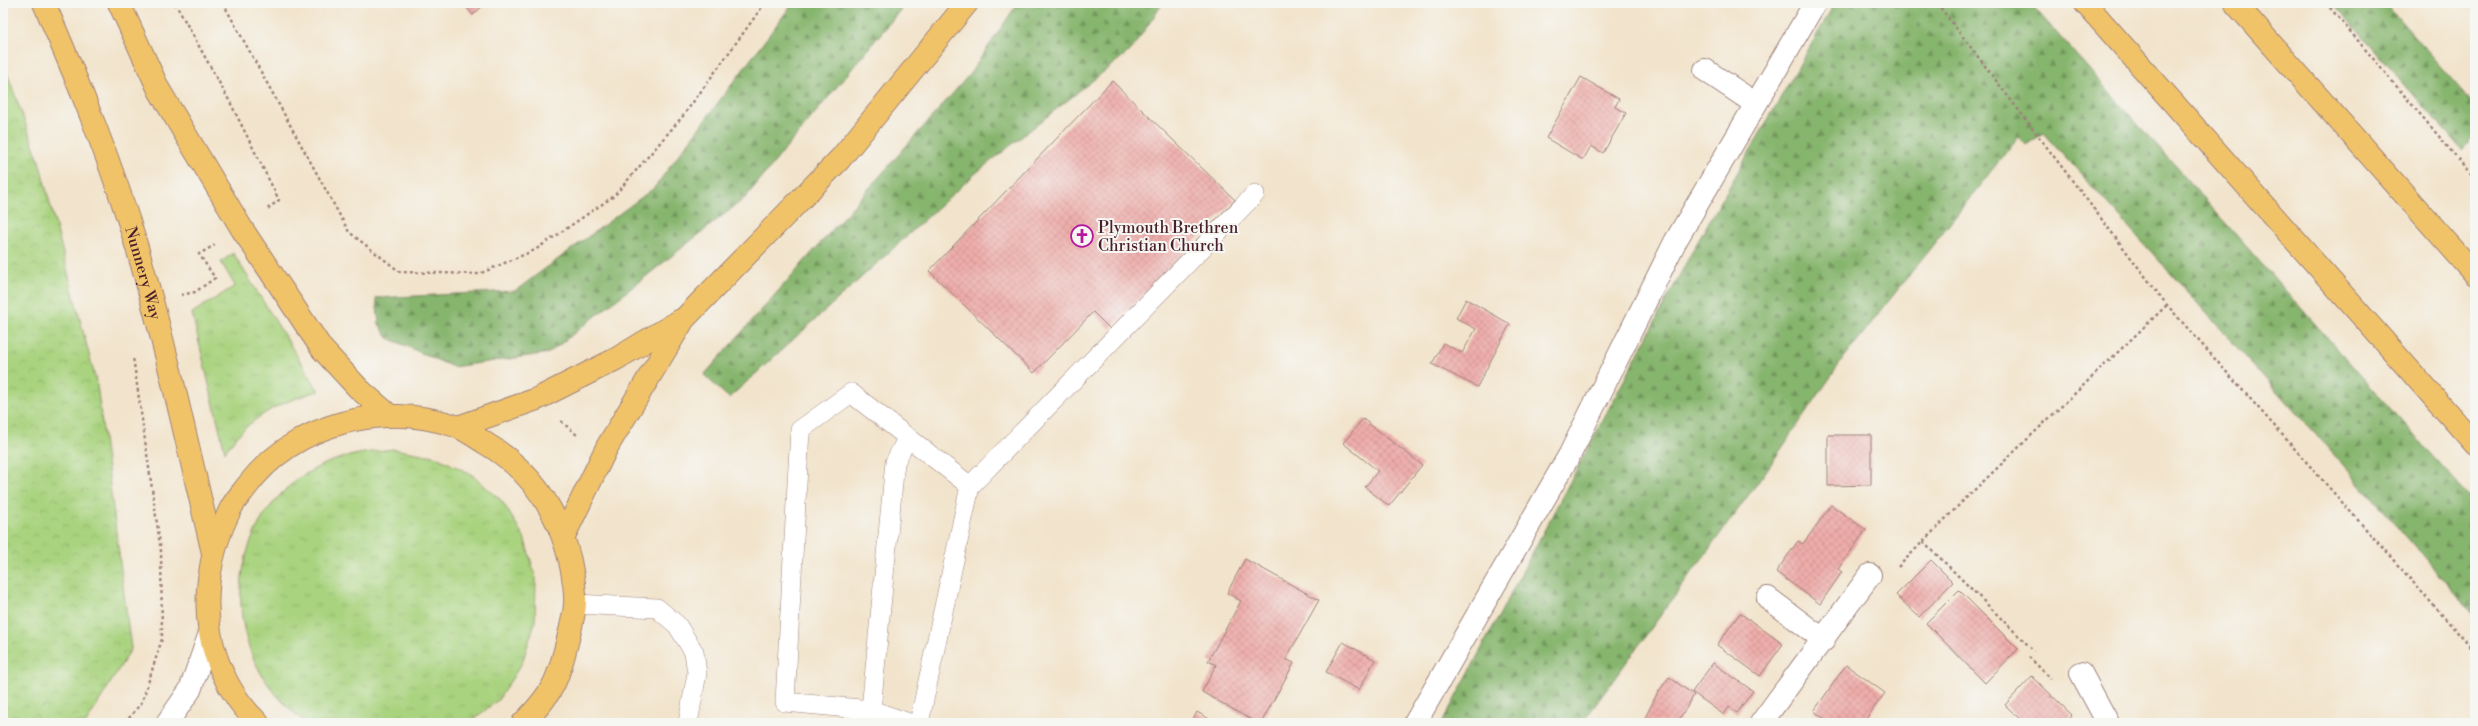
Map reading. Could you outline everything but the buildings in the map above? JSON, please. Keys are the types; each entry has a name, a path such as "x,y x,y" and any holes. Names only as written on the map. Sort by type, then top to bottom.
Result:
{"main road":[{"name":"Nunnery Way","path":"44,3 92,114 138,250 175,390 213,552"},
{"path":"119,3 159,90 242,229 322,349 359,389 389,415"},
{"path":"564,536 602,458 684,319 840,158 967,3"},
{"path":"2085,3 2475,444"},
{"path":"2235,3 2475,274"},
{"path":"458,427 537,399 616,358 684,319"},
{"path":"258,723 240,706 224,678 209,636 206,600 213,552 230,508 260,470 297,440 341,421 389,415 428,418 458,427 507,456 541,492 564,536 574,578 575,604 556,679 540,715 523,723"}],"street":[{"path":"1415,723 1570,454 1675,242 1815,3"},
{"path":"1705,70 1756,104"},
{"path":"1761,723 1824,640 1870,575"},
{"path":"1768,598 1824,640"},
{"path":"167,723 190,690 209,636"},
{"path":"2081,673 2108,723"}],"lane":[{"path":"919,723 970,486 1255,194"},
{"path":"909,723 871,710 785,702 800,430 851,393 970,486"},
{"path":"871,710 895,462 908,437"},
{"path":"575,604 657,608 677,624 694,652 697,673 688,723"}],"path":[{"path":"175,3 230,102 279,200"},
{"path":"223,3 349,232 400,272 479,274 535,250 614,196 682,116 765,3"},
{"path":"1937,3 2167,305 2475,652"},
{"path":"2326,3 2475,179"},
{"path":"152,302 195,292 215,278 200,254 242,229"},
{"path":"1893,573 1924,541 2167,305"},
{"path":"125,723 142,702 162,639 161,551 133,356"},
{"path":"537,399 602,458"},
{"path":"1924,541 2034,651"},
{"path":"2028,657 2054,683"}],"green space":[{"path":"793,3 906,3 745,198 549,353 453,367 388,338 379,324 376,298 515,291 654,188"},
{"path":"1018,3 1163,3 1131,50 976,173 729,398 704,375 969,75"},
{"path":"1835,3 2030,3 2475,504 2475,617 2380,506 2044,133 2026,145 2018,137 1843,359 1764,474 1582,723 1442,723 1694,248"},
{"path":"2333,3 2385,3 2475,106 2475,136 2462,150"},
{"path":"3,62 39,161 97,385 131,649 86,723 3,723"},
{"path":"233,253 319,391 291,400 266,412 254,420 234,440 225,452 192,313 235,286 221,262"},
{"path":"393,449 434,456 471,474 502,501 524,537 536,578 535,622 522,663 498,700 469,723 308,723 283,702 265,680 252,654 244,627 241,599 243,570 250,543 263,517 281,494 306,474 332,461 361,454"}],"place":[{"name":"Plymouth Brethren Christian Church","path":"1082,236"}]}
